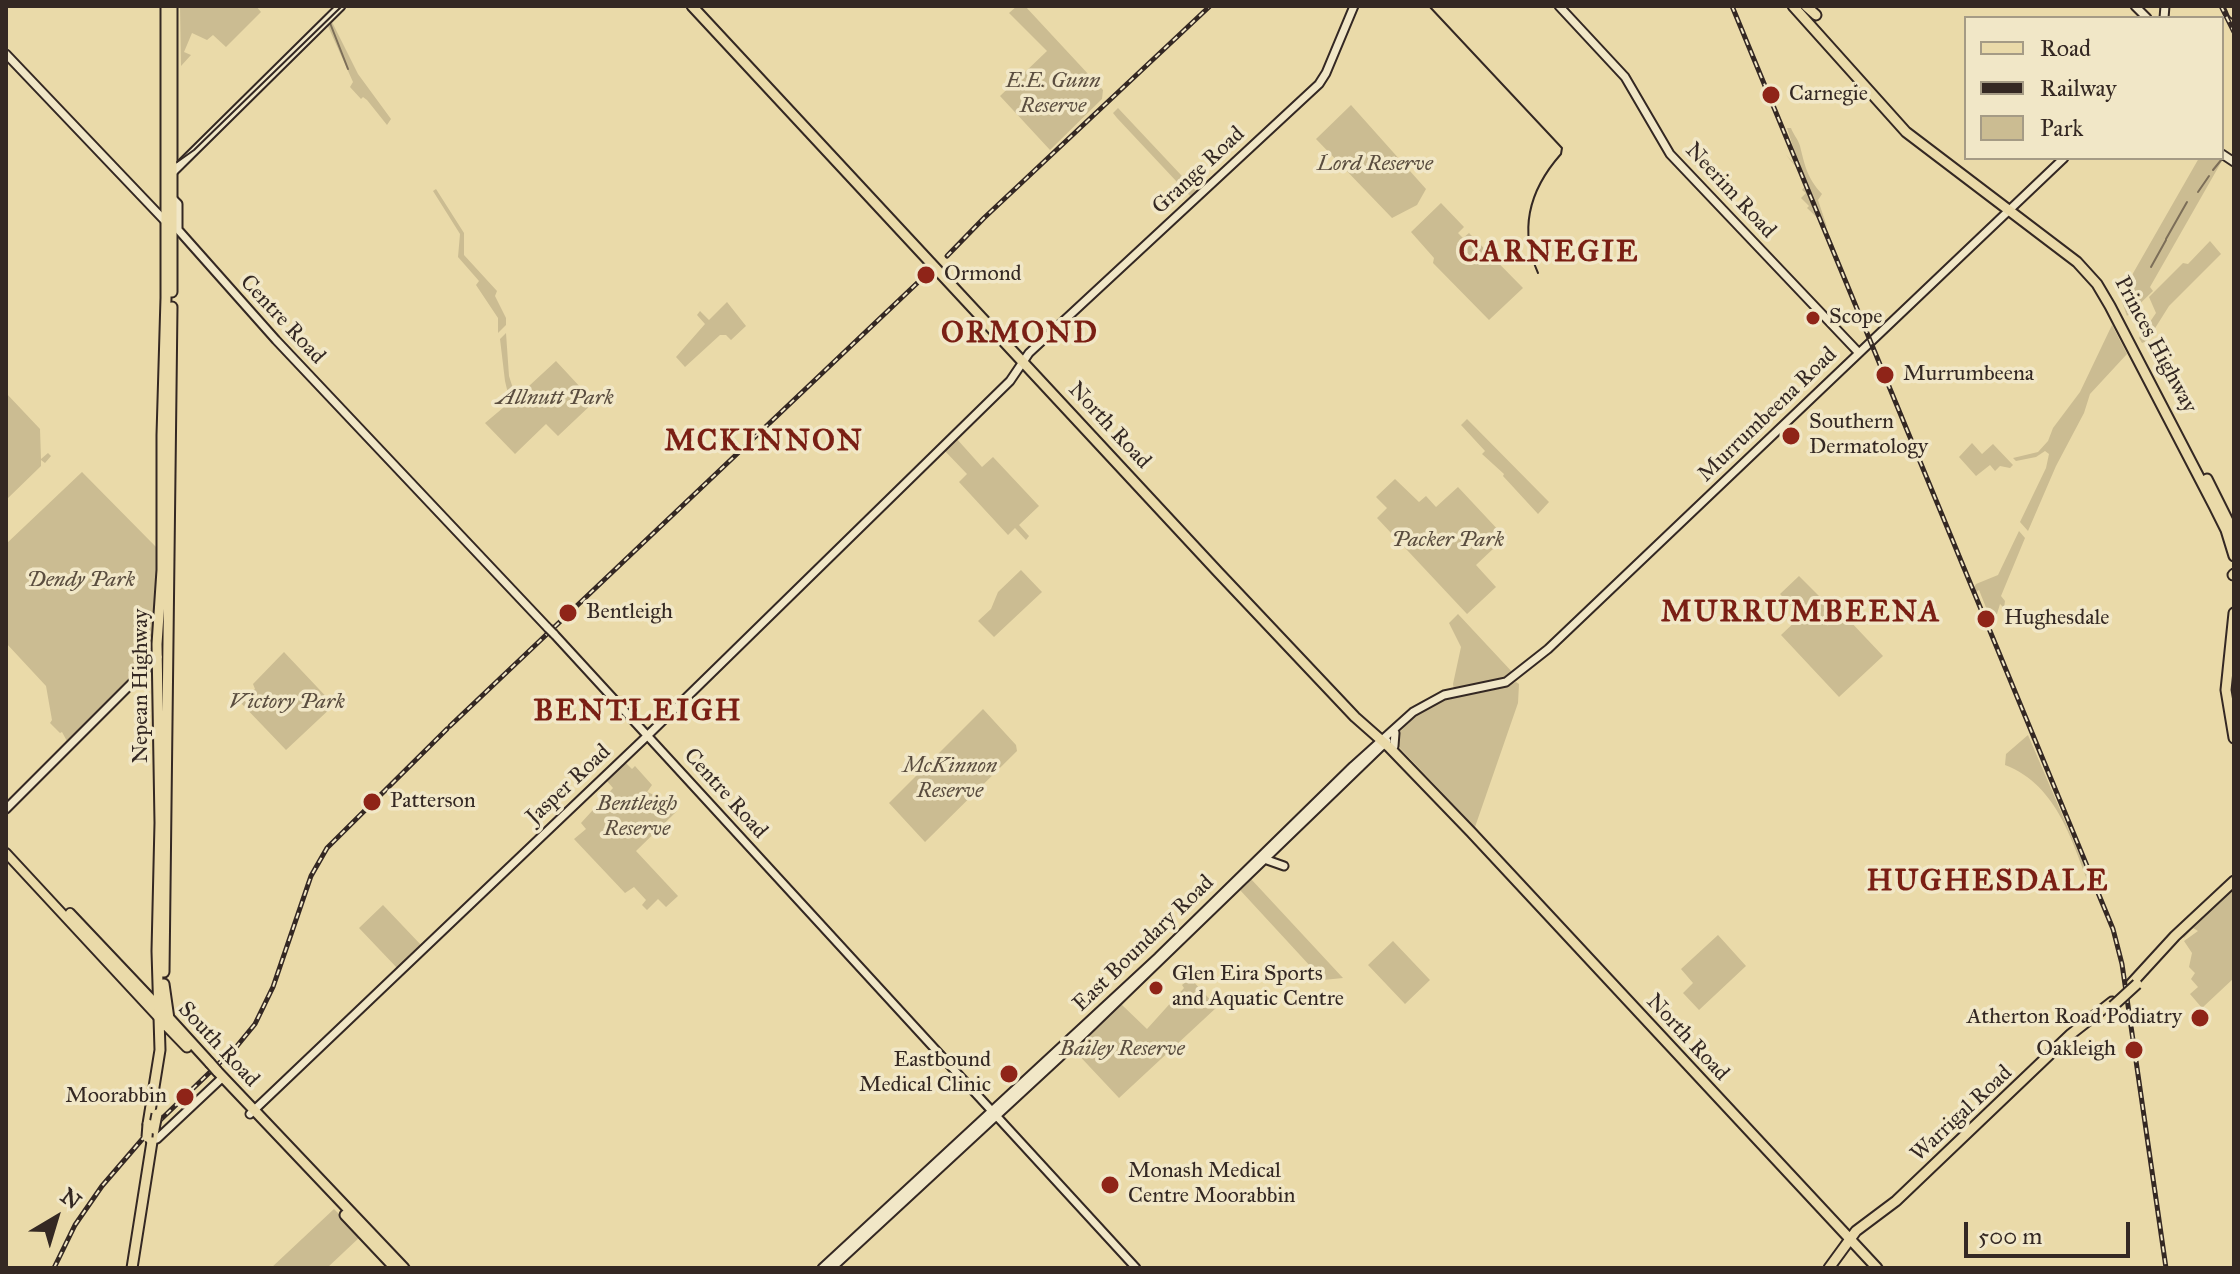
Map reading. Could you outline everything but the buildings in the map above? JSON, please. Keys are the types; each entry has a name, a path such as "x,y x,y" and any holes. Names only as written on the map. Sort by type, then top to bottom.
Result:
{"highway":[{"path":"162,474 168,453 166,418 171,249 166,6"},
{"path":"171,224 172,6"},
{"name":"North Road","path":"692,6 1016,350 1022,366 1193,541"},
{"name":"North Road","path":"699,6 853,176"},
{"name":"Princes Highway","path":"1793,6 1899,125 2077,262 2102,291 2196,476 2223,499 2234,533"},
{"path":"1804,6 1816,15"},
{"name":"Princes Highway","path":"1804,6 1931,150"},
{"path":"2231,6 2234,13"},
{"path":"1804,26 1821,43 1827,44"},
{"name":"Princes Highway","path":"2009,211 2078,255 2104,284 2209,490 2234,556"},
{"name":"North Road","path":"1022,366 1035,374 1311,667 1386,738 1877,1268"},
{"name":"Nepean Highway","path":"166,438 162,474 166,528"},
{"name":"Nepean Highway","path":"126,1268 157,1114 162,1040 162,676 168,453"},
{"name":"Nepean Highway","path":"162,676 158,660 162,660 168,609 165,548"},
{"path":"2232,736 2226,687 2234,613"},
{"path":"2234,658 2234,718"},
{"path":"2226,687 2232,673"},
{"name":"Warrigal Road","path":"1832,1268 1853,1239 2069,1038 2154,968 2183,929 2234,881"},
{"name":"Nepean Highway","path":"161,920 162,1016"},
{"path":"162,1016 185,1045"},
{"name":"South Road","path":"162,1016 177,1037 215,1072"},
{"name":"South Road","path":"162,1016 320,1183 395,1268"},
{"path":"162,1040 177,1037"},
{"name":"Nepean Highway","path":"132,1268 162,1040"},
{"name":"South Road","path":"368,1235 404,1268"},
{"path":"1843,1252 1853,1239"},
{"path":"1843,1252 1853,1239"}],"main road":[{"path":"170,155 183,155 194,150 341,6"},
{"name":"Grange Road","path":"1022,366 1041,344 1321,81 1354,6"},
{"name":"Neerim Road","path":"1559,6 1625,77 1672,157 1859,353"},
{"name":"Centre Road","path":"6,54 171,224 276,340 551,631 981,1100 996,1112 1136,1268"},
{"path":"170,155 194,150"},
{"name":"Murrumbeena Road","path":"1386,738 1417,709 1434,698 1495,686 1519,676 2062,160"},
{"path":"171,249 179,241 186,241"},
{"name":"Jasper Road","path":"252,1112 648,736 1022,366"},
{"path":"6,809 158,660"},
{"name":"East Boundary Road","path":"832,1268 969,1133 977,1134 996,1112 1386,738"},
{"name":"East Boundary Road","path":"1194,924 1267,860 1386,738"},
{"path":"1267,860 1281,863 1284,843"},
{"name":"South Road","path":"6,845 134,988"},
{"name":"South Road","path":"6,853 48,894"},
{"name":"South Road","path":"106,956 130,977 162,1016"},
{"path":"130,977 134,988 162,1016"},
{"path":"150,1138 215,1072"},
{"name":"East Boundary Road","path":"822,1268 983,1127"}],"green space":[{"path":"180,6 256,6 261,12 226,47 213,35 207,40 192,33 184,52 191,55 181,66"},
{"name":"E.E. Gunn Reserve","path":"1017,6 1025,6 1103,90 1102,99 1050,150 1000,96 1047,51 1009,13"},
{"path":"331,20 358,74 391,119 387,125 367,100 361,99 350,87 353,82 327,24"},
{"name":"Lord Reserve","path":"1351,105 1426,189 1417,205 1392,218 1316,139"},
{"path":"1118,108 1197,192 1192,198 1117,118 1113,113"},
{"path":"1787,128 1791,128 1798,141 1805,166 1822,194 1818,200 1827,227 1801,198 1806,193 1802,190 1805,186 1797,168 1786,155 1796,165 1800,162 1792,155 1795,153"},
{"path":"2198,160 2222,160 2150,287 2153,291 2127,316 2120,296"},
{"path":"436,189 464,233 464,255 497,291 495,296 506,318 506,325 498,333 498,318 476,285 479,281 458,257 460,234 433,191"},
{"path":"1441,203 1464,227 1458,233 1463,238 1469,233 1523,288 1489,320 1433,263 1434,258 1411,232"},
{"path":"2210,241 2221,254 2169,306 2147,341 2142,343 2139,338 2156,313 2149,297"},
{"path":"727,302 746,326 731,340 726,335 720,335 685,367 676,357 705,324 697,315 700,311 709,320"},
{"path":"2112,325 2127,354 2090,394 2028,531 2020,522 2046,468 2049,454 2045,451 2036,457 2016,461 2013,458 2038,452 2048,441 2053,428 2080,392"},
{"name":"Allnutt Park","path":"506,333 509,376 516,398 556,361 594,402 558,436 546,424 515,454 485,423 510,402 500,339"},
{"path":"6,393 40,429 41,459 48,453 51,456 45,463 41,460 41,466 6,500"},
{"path":"1467,419 1549,502 1538,514 1504,474 1482,454 1485,451 1461,425"},
{"path":"956,438 982,467 993,457 1039,506 1019,525 1029,536 1026,540 1015,528 1008,535 959,482 967,474 943,449"},
{"path":"1972,443 1982,454 1993,444 2013,465 2010,468 2000,466 1995,471 1990,465 1976,476 1959,457"},
{"name":"Dendy Park","path":"82,472 158,549 153,658 68,743 62,732 50,723 46,686 6,643 6,544"},
{"name":"Packer Park","path":"1395,479 1419,502 1426,496 1436,507 1458,487 1501,533 1490,543 1494,548 1476,565 1496,587 1467,614 1377,518 1387,508 1376,497"},
{"path":"2019,531 2025,538 2001,596 2005,601 2004,608 2000,604 1991,620 1979,590 1974,593 1973,589 1976,584 1998,575"},
{"path":"1021,570 1042,592 994,637 978,621 991,609 998,592"},
{"path":"1799,576 1827,604 1831,601 1883,656 1839,697 1781,635 1801,616 1780,594"},
{"path":"1458,614 1514,674 1503,681 1454,690 1461,647 1449,623"},
{"name":"Victory Park","path":"284,652 334,705 286,750 241,703 255,689 253,684"},
{"path":"1516,682 1519,684 1518,703 1475,827 1397,745 1395,737 1419,713 1439,701"},
{"name":"McKinnon Reserve","path":"983,709 1016,745 1017,751 925,842 889,803"},
{"path":"2028,735 2095,891 2092,892 2070,836 2051,801 2023,774 2005,765 2006,754"},
{"name":"Bentleigh Reserve","path":"625,762 632,769 635,766 652,785 647,792 657,796 662,807 670,803 677,811 636,851 678,896 666,907 658,899 647,910 642,905 646,900 634,887 625,893 574,839 586,829 581,823 613,788 606,780"},
{"path":"1251,879 1343,978 1323,980 1240,890"},
{"path":"2234,886 2234,978 2202,1008 2190,994 2198,987 2191,979 2195,973 2189,967 2192,953 2184,941 2198,931 2193,928 2184,938 2182,936"},
{"path":"383,905 421,945 398,969 359,928"},
{"path":"1718,935 1746,966 1699,1010 1683,993 1693,983 1681,969"},
{"path":"1393,941 1430,980 1405,1004 1368,965"},
{"name":"Bailey Reserve","path":"1190,978 1217,1007 1119,1098 1073,1049 1121,1004 1147,1029"},
{"path":"334,1209 361,1236 327,1268 271,1268"}],"waterway":[{"path":"330,23 348,69"},
{"path":"2213,170 2221,160"},
{"path":"2198,192 2209,176"},
{"path":"2166,239 2187,202"},
{"path":"2151,267 2166,240"}],"tram line":[{"path":"177,162 194,150 342,6"},
{"path":"1429,6 1562,148 1542,181 1530,210 1529,240 1538,273"}],"railway":[{"path":"947,256 1210,6"},
{"path":"1732,6 2113,929 2122,964 2166,1268"},
{"path":"2221,6 2234,32"},
{"path":"450,726 932,269"},
{"path":"54,1268 75,1225 102,1186 151,1129 237,1046 255,1024 273,987 311,876 327,848 447,729"}],"place":[{"name":"Carnegie","path":"1771,95"},
{"name":"Ormond","path":"926,275"},
{"name":"Scope","path":"1813,318"},
{"name":"Murrumbeena","path":"1885,375"},
{"name":"Southern Dermatology","path":"1791,436"},
{"name":"Bentleigh","path":"568,613"},
{"name":"Hughesdale","path":"1986,619"},
{"name":"Patterson","path":"372,802"},
{"name":"Glen Eira Sports and Aquatic Centre","path":"1156,988"},
{"name":"Atherton Road Podiatry","path":"2200,1018"},
{"name":"Oakleigh","path":"2134,1050"},
{"name":"Eastbound Medical Clinic","path":"1009,1074"},
{"name":"Moorabbin","path":"185,1097"},
{"name":"Monash Medical Centre Moorabbin","path":"1110,1185"}],"district":[{"name":"CARNEGIE","path":"1549,254"},
{"name":"ORMOND","path":"1020,335"},
{"name":"MCKINNON","path":"764,443"},
{"name":"MURRUMBEENA","path":"1801,614"},
{"name":"BENTLEIGH","path":"638,713"},
{"name":"HUGHESDALE","path":"1988,883"}]}
